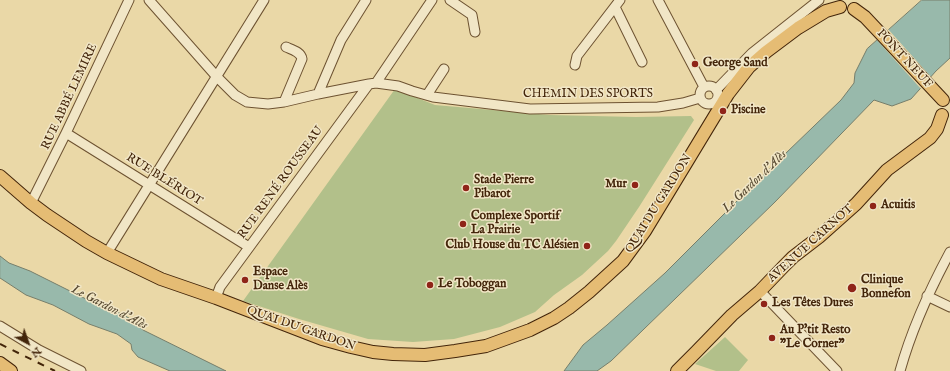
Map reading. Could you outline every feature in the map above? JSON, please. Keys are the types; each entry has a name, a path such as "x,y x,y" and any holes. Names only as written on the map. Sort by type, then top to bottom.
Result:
{"main road":[{"path":"838,3 847,10 858,4"},
{"name":"QUAI DU GARDON","path":"0,176 47,215 107,253 160,279 216,298 322,339 373,352 393,354 425,355 486,346 530,330 569,308 623,261 645,231 728,94 749,67 786,36 838,3"},
{"name":"PONT NEUF","path":"858,4 865,17 875,28 947,99"},
{"path":"946,117 939,109 947,99"},
{"name":"AVENUE CARNOT","path":"677,371 732,315 760,291 789,261 856,204 887,170 930,138 946,117"},
{"path":"0,363 12,371"}],"street":[{"name":"RUE ABBÉ LEMIRE","path":"31,203 129,0"},
{"name":"CHEMIN DES SPORTS","path":"148,0 235,95 247,102 268,104 284,102 372,84 398,86 427,95 530,109 658,107 683,103 700,98"},
{"path":"107,253 264,0"},
{"path":"318,94 341,40 366,0"},
{"name":"RUE RENÉ ROUSSEAU","path":"216,298 220,287 372,84 432,0"},
{"path":"450,0 472,15 475,32"},
{"path":"658,0 704,87"},
{"path":"716,90 752,53 819,0"},
{"path":"575,65 576,56 617,4 642,62"},
{"path":"284,102 302,59 299,53 286,47"},
{"path":"427,95 444,69"},
{"path":"712,86 716,90 718,92 718,98 714,103 706,104 701,100 700,92 704,87 712,86"},
{"name":"RUE BLÉRIOT","path":"66,133 250,247"},
{"path":"900,371 907,346 927,296 950,252"},
{"path":"760,291 837,371"},
{"path":"927,296 950,307"},
{"path":"0,326 39,350 81,371"}],"green space":[{"name":"Complexe Sportif La Prairie","path":"395,89 435,105 550,115 636,117 691,116 694,120 639,207 608,251 582,275 554,295 535,312 500,327 454,339 413,342 368,339 243,301"},
{"path":"725,337 748,360 739,371 716,371 695,364"}],"water":[{"path":"922,0 950,0 950,58 911,99 892,106 874,100 775,202 611,361 597,371 564,371 583,345 665,273 841,100 854,83 855,73 867,49"},
{"name":"Le Gardon d'Alès","path":"0,256 9,263 30,271 90,301 100,303 129,318 143,330 226,371 170,371 138,357 132,350 131,344 117,334 89,324 53,305 26,295 0,278"}],"pier":[{"path":"887,28 932,78 922,90 876,39"}],"railway":[{"path":"0,344 55,371"}],"place":[{"name":"George Sand","path":"695,64"},
{"name":"Piscine","path":"723,111"},
{"name":"Mur","path":"635,185"},
{"name":"Stade Pierre Pibarot","path":"466,188"},
{"name":"Acuitis","path":"873,206"},
{"name":"Complexe Sportif La Prairie","path":"463,224"},
{"name":"Club House du TC Alésien","path":"587,246"},
{"name":"Espace Danse Alès","path":"245,280"},
{"name":"Le Toboggan","path":"430,285"},
{"name":"Clinique Bonnefon","path":"852,288"},
{"name":"Les Têtes Dures","path":"764,304"},
{"name":"Au P'tit Resto \"Le Corner\"","path":"772,338"}]}
